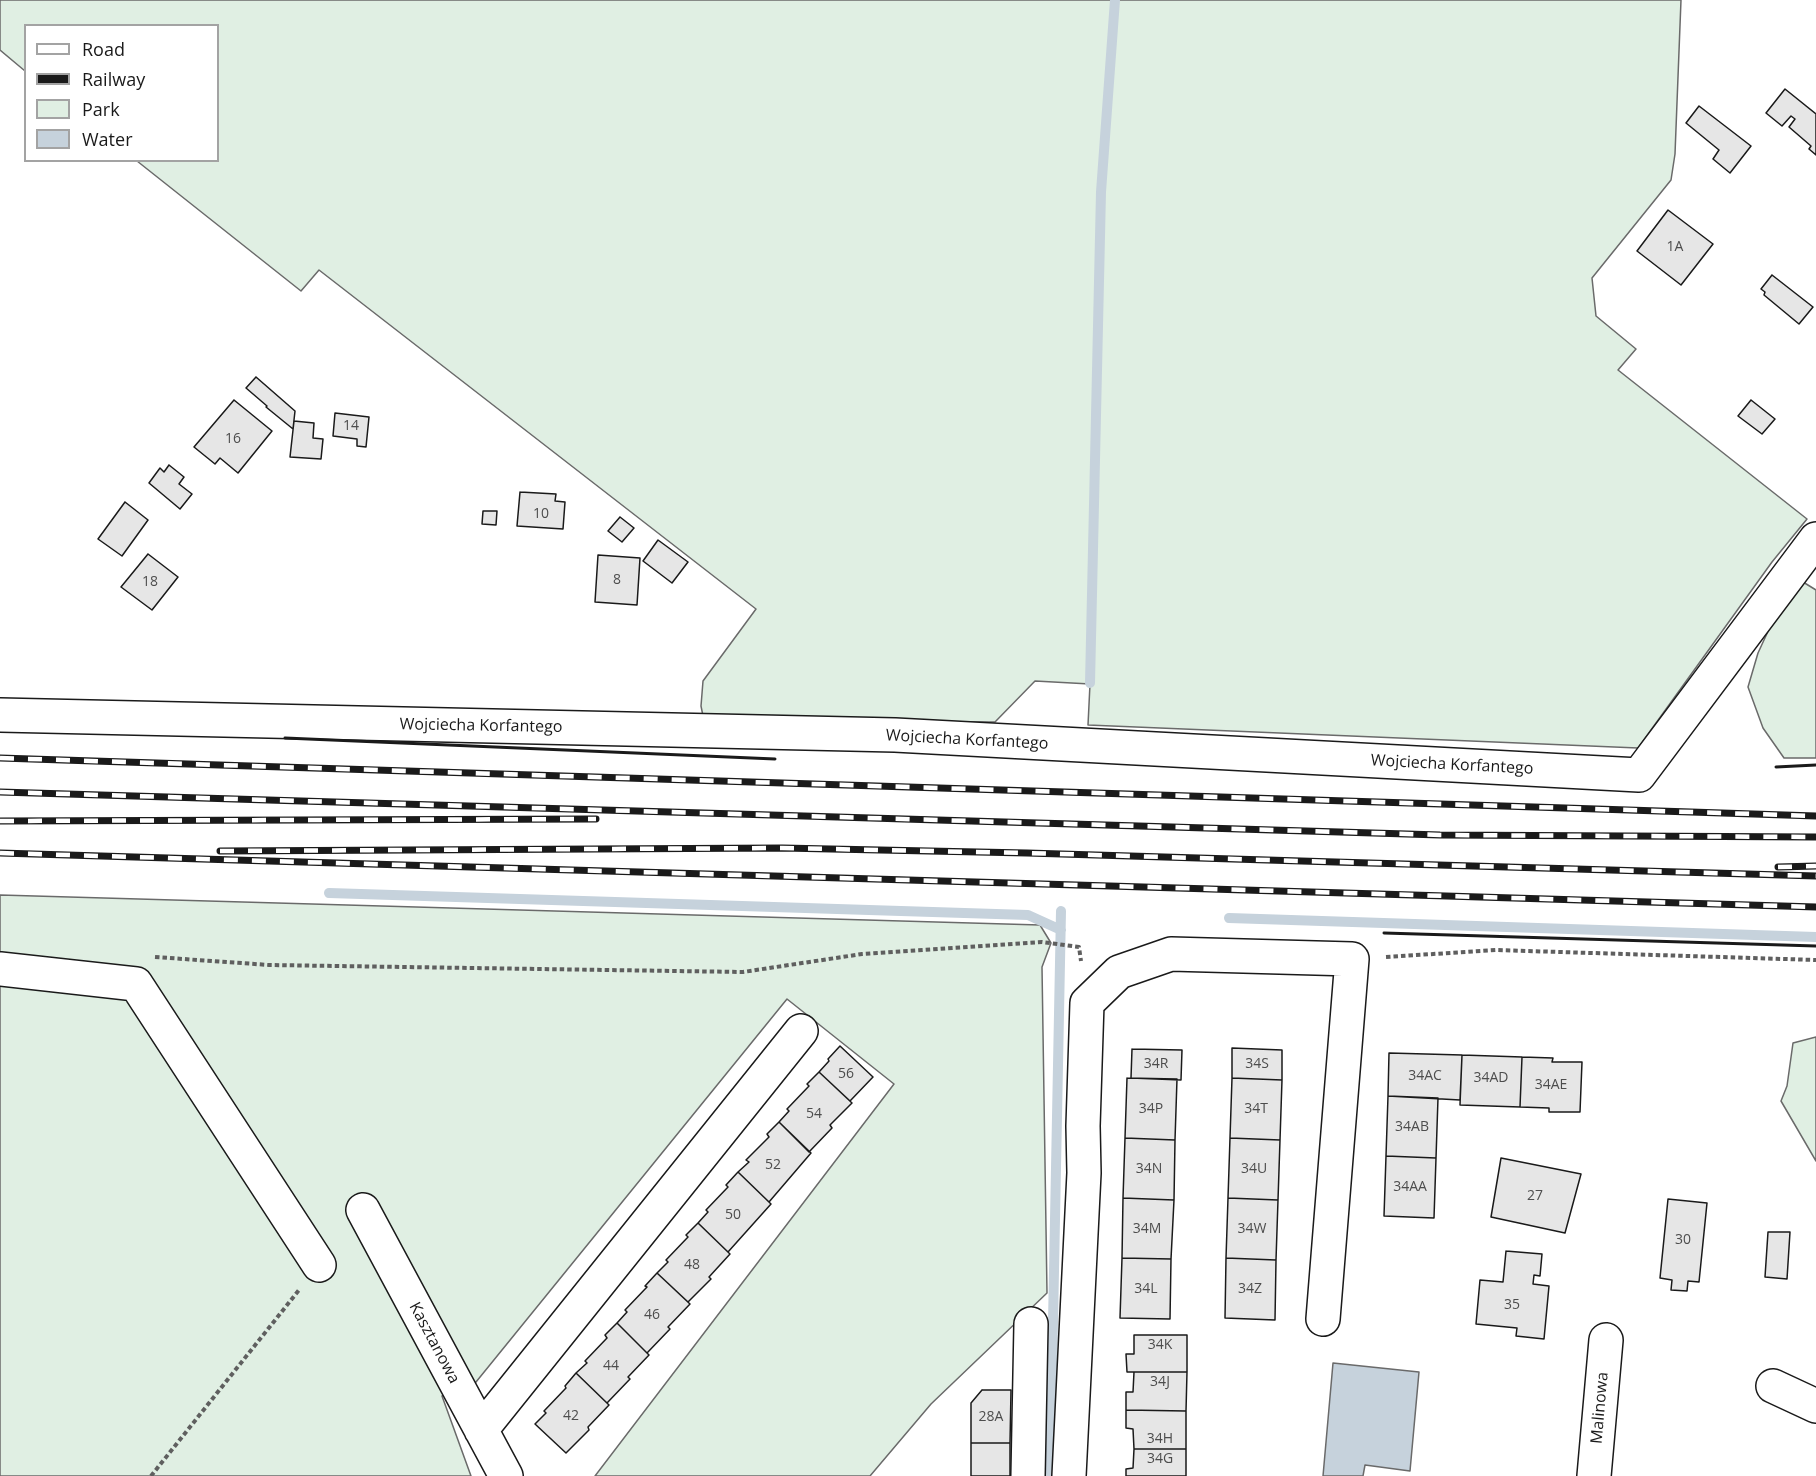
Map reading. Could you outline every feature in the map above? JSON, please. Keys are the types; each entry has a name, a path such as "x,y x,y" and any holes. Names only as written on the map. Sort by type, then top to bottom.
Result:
{"street":[{"name":"Wojciecha Korfantego","path":"0,715 895,735 1639,775 1816,539"},
{"path":"1068,1476 1084,1173 1083,1126 1087,1004 1119,972 1171,954 1352,959 1323,1319"},
{"path":"0,969 136,984 319,1265"},
{"path":"481,1430 801,1031"},
{"name":"Kasztanowa","path":"363,1210 481,1430 502,1474"},
{"path":"1028,1476 1031,1324"},
{"name":"Malinowa","path":"1594,1476 1606,1340"},
{"path":"1773,1386 1816,1406"}],"path":[{"path":"147,958 158,956 269,965 743,972 862,954 1042,942 1079,947"},
{"path":"1352,959 1496,950 1816,960"},
{"path":"151,1476 319,1265"}],"green space":[{"path":"0,0 1681,0 1675,154 1671,180 1592,278 1596,316 1636,349 1618,370 1807,519 1772,562 1638,748 1088,725 1090,684 1035,681 995,722 704,721 701,706 703,681 756,609 319,270 301,291 138,162 219,162 219,24 24,24 24,70 0,50"},
{"path":"1803,582 1816,590 1816,758 1784,758 1763,728 1748,687 1758,653 1770,627"},
{"path":"0,895 1040,925 1051,943 1042,967 1047,1293 931,1404 870,1476 595,1476 894,1084 787,999 476,1382 442,1396 471,1476 0,1476"},
{"path":"1816,1037 1816,1161 1781,1101 1787,1086 1793,1043"}],"water":[{"path":"1333,1363 1419,1372 1410,1471 1365,1465 1363,1476 1323,1476"}],"building":[{"path":"1785,89 1816,114 1816,155 1809,149 1811,146 1789,127 1795,119 1791,116 1782,126 1766,113"},
{"path":"1699,106 1751,146 1730,173 1713,159 1719,150 1686,123"},
{"path":"1668,210 1713,244 1681,285 1637,251"},
{"path":"1772,275 1813,307 1799,324 1764,295 1765,292 1761,289"},
{"path":"256,377 295,411 293,429 246,388"},
{"path":"234,400 272,431 238,473 220,458 215,464 194,447"},
{"path":"1751,400 1775,419 1762,434 1738,416"},
{"path":"335,413 369,417 366,447 357,446 357,439 333,436"},
{"path":"294,421 314,423 313,438 323,439 321,459 290,457"},
{"path":"169,465 184,477 179,484 192,494 180,509 149,483 160,468 164,472"},
{"path":"520,492 556,494 555,501 565,502 563,529 517,526"},
{"path":"125,502 148,520 122,556 98,539"},
{"path":"483,511 497,511 496,525 482,524"},
{"path":"620,517 634,528 622,542 608,531"},
{"path":"658,540 688,562 672,583 643,561"},
{"path":"148,554 178,577 152,610 121,587"},
{"path":"598,555 640,558 637,605 595,602"},
{"path":"840,1046 873,1077 850,1101 819,1072"},
{"path":"1232,1048 1282,1050 1282,1080 1232,1078"},
{"path":"1132,1049 1182,1050 1181,1080 1131,1078"},
{"path":"1389,1053 1462,1055 1460,1100 1388,1096"},
{"path":"1462,1055 1522,1057 1520,1107 1460,1105"},
{"path":"1522,1057 1553,1058 1552,1062 1582,1062 1580,1112 1549,1112 1549,1108 1520,1107"},
{"path":"819,1072 852,1103 830,1125 832,1128 809,1152 779,1122 789,1111 787,1109 809,1086 807,1084"},
{"path":"1127,1078 1177,1079 1175,1140 1125,1138"},
{"path":"1232,1078 1282,1080 1280,1140 1230,1138"},
{"path":"1388,1096 1438,1098 1436,1158 1386,1156"},
{"path":"779,1122 811,1153 769,1202 738,1172 749,1162 746,1160 769,1137 767,1134"},
{"path":"1125,1138 1175,1140 1174,1200 1123,1198"},
{"path":"1230,1138 1280,1140 1278,1200 1228,1198"},
{"path":"1386,1156 1436,1158 1434,1218 1384,1216"},
{"path":"1501,1158 1581,1174 1565,1233 1491,1217"},
{"path":"738,1172 771,1204 728,1252 698,1223"},
{"path":"1123,1198 1174,1200 1171,1259 1122,1258"},
{"path":"1228,1198 1278,1200 1276,1260 1226,1258"},
{"path":"1668,1199 1707,1203 1699,1282 1688,1281 1687,1291 1671,1290 1672,1280 1660,1278"},
{"path":"698,1223 730,1254 709,1277 711,1279 688,1302 657,1273"},
{"path":"1768,1232 1790,1232 1787,1279 1765,1277"},
{"path":"1506,1251 1542,1254 1540,1276 1534,1275 1533,1284 1549,1286 1544,1339 1516,1336 1517,1328 1476,1324 1480,1280 1503,1282"},
{"path":"1122,1258 1171,1259 1170,1319 1120,1318"},
{"path":"1226,1258 1276,1260 1275,1320 1225,1318"},
{"path":"657,1273 690,1304 647,1353 617,1323 627,1312 625,1310"},
{"path":"617,1323 649,1355 607,1403 576,1373 587,1363 585,1361 607,1338 605,1335"},
{"path":"1134,1335 1187,1335 1187,1372 1127,1372 1126,1354 1134,1354"},
{"path":"1134,1372 1187,1372 1186,1411 1126,1410 1126,1392 1133,1392"},
{"path":"576,1373 609,1405 566,1453 535,1424"},
{"path":"982,1390 1011,1390 1010,1443 971,1443 971,1403"},
{"path":"1126,1410 1186,1411 1186,1449 1134,1449 1133,1429 1126,1428"},
{"path":"971,1443 1010,1443 1010,1476 971,1476"},
{"path":"1134,1449 1186,1449 1186,1476 1126,1476 1126,1469 1133,1468"}],"waterway":[{"path":"1090,683 1101,192 1115,0"},
{"path":"329,893 1028,915 1061,930"},
{"path":"1050,1476 1061,911"},
{"path":"1229,918 1816,937"}],"railway":[{"path":"0,758 1816,816"},
{"path":"0,792 1440,835 1816,837"},
{"path":"0,821 596,819"},
{"path":"220,851 782,848 1816,876"},
{"path":"0,853 1816,907"},
{"path":"1778,867 1816,866"}],"wall":[{"path":"285,738 775,759"},
{"path":"1776,767 1816,765"},
{"path":"1384,933 1816,946"}]}
